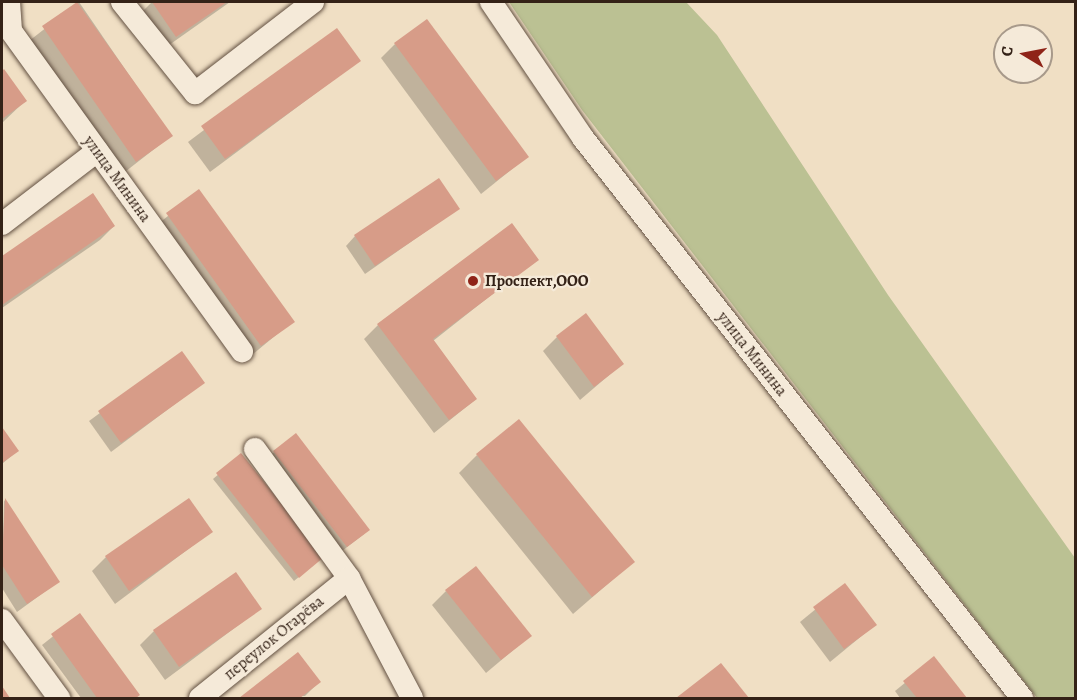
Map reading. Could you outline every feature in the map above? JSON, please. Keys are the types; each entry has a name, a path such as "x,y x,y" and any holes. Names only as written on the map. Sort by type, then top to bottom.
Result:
{"street":[{"name":"улица Минина","path":"9,2 11,31 242,351"},
{"path":"122,2 195,93 314,2"},
{"name":"улица Минина","path":"491,2 583,138 1022,699"},
{"path":"2,224 97,151"},
{"path":"255,449 348,578 412,699"},
{"name":"переулок Огарёва","path":"200,699 348,578"},
{"path":"2,620 59,699"}],"green space":[{"path":"509,2 686,2 717,35 888,295 1075,558 1075,698 1037,698 582,110"}],"building":[{"path":"77,2 173,136 136,162 42,26"},
{"path":"152,2 227,2 176,37"},
{"path":"427,19 529,157 496,181 394,43"},
{"path":"337,28 361,61 225,159 201,126"},
{"path":"4,69 27,101 2,119 2,71"},
{"path":"439,178 460,209 375,266 354,235"},
{"path":"199,189 295,322 261,346 166,213"},
{"path":"93,193 115,226 2,305 2,256"},
{"path":"512,223 539,260 433,339 477,399 449,420 377,324"},
{"path":"586,313 624,364 594,387 556,336"},
{"path":"182,351 205,383 121,443 98,411"},
{"path":"519,419 635,562 592,597 476,454"},
{"path":"2,427 19,451 2,463"},
{"path":"296,433 370,530 347,547 273,451"},
{"path":"241,453 324,557 299,578 216,473"},
{"path":"5,498 60,582 27,604 2,565"},
{"path":"189,498 213,532 129,591 105,556"},
{"path":"476,566 532,636 501,660 445,590"},
{"path":"236,572 262,609 179,667 153,630"},
{"path":"845,583 877,625 844,649 813,607"},
{"path":"80,613 140,695 136,698 97,698 51,634"},
{"path":"298,652 321,682 300,698 239,698"},
{"path":"934,656 967,698 917,698 903,681"},
{"path":"721,663 749,698 676,698"},
{"path":"2,686 10,698 2,698"}],"place":[{"name":"Проспект,ООО","path":"473,281"}]}
